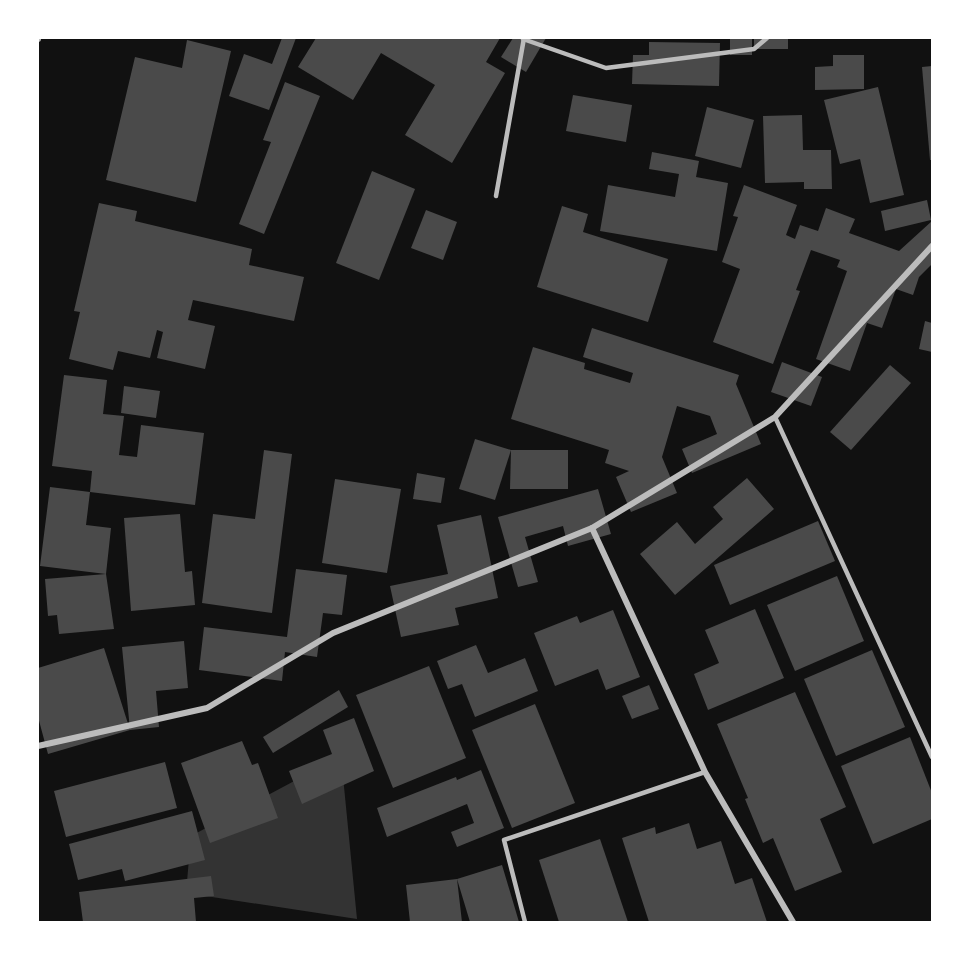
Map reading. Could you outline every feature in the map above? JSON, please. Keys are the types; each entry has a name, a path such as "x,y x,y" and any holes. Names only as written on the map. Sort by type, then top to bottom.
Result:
{"street":[{"path":"38,746 207,708 333,633 592,528 775,417 933,246"},
{"path":"592,528 705,772 793,922"}],"lane":[{"path":"495,196 524,38 606,68 754,49 767,38"},
{"path":"775,417 933,757"},
{"path":"525,922 504,840 705,772"}],"shaded area":[{"path":"341,756 357,919 186,893 191,836"}],"building":[{"path":"282,38 296,38 269,110 229,96 244,54 272,64"},
{"path":"316,38 500,38 486,62 505,73 452,163 405,135 435,85 381,53 353,100 298,67"},
{"path":"513,38 546,38 526,72 501,57"},
{"path":"730,38 752,38 752,55 730,55"},
{"path":"754,38 788,38 788,49 754,49"},
{"path":"187,40 231,51 196,202 106,180 135,57 182,68"},
{"path":"649,42 720,43 719,86 632,84 633,55 649,55"},
{"path":"833,55 864,55 864,89 815,90 815,67 833,66"},
{"path":"932,66 932,160 930,160 922,67"},
{"path":"285,82 320,96 264,234 239,224 271,142 263,140"},
{"path":"878,87 904,195 870,203 860,159 840,164 824,100"},
{"path":"573,95 632,105 626,142 566,131"},
{"path":"707,107 754,120 741,168 695,156"},
{"path":"802,115 803,150 831,150 832,189 804,189 804,182 765,183 763,116"},
{"path":"652,152 699,161 696,177 728,183 717,251 600,231 608,185 675,197 679,174 649,169"},
{"path":"372,171 415,189 379,280 336,263"},
{"path":"744,185 797,205 786,235 795,239 800,225 818,231 826,208 855,219 849,233 899,251 932,221 932,264 919,277 913,295 896,289 882,328 867,323 850,371 816,359 847,271 837,267 840,260 811,250 796,290 800,291 773,364 713,342 740,269 722,262 738,217 733,216"},
{"path":"927,200 931,220 885,231 881,211"},
{"path":"99,203 137,211 135,221 252,249 249,265 304,277 294,321 193,300 188,320 215,326 205,369 157,358 163,332 157,330 150,358 118,351 113,370 69,359 80,312 74,311"},
{"path":"562,206 588,214 583,232 668,259 648,322 537,287"},
{"path":"426,210 457,222 443,260 411,248"},
{"path":"925,321 932,323 932,352 919,349"},
{"path":"592,328 739,375 736,384 761,444 692,473 682,449 717,434 710,416 677,406 662,457 677,493 631,512 616,477 629,471 605,463 609,450 511,419 533,347 585,363 584,369 630,383 633,373 583,357"},
{"path":"782,362 822,377 811,406 771,392"},
{"path":"890,365 911,383 851,450 830,432"},
{"path":"64,375 107,380 103,414 124,416 119,455 137,457 141,425 204,433 195,505 90,492 92,471 52,466"},
{"path":"124,386 160,391 156,418 121,413"},
{"path":"475,439 511,450 495,500 459,489"},
{"path":"264,450 292,454 272,613 202,603 213,514 255,519"},
{"path":"511,450 568,450 568,489 510,489"},
{"path":"417,473 445,478 441,503 413,499"},
{"path":"747,478 774,509 675,595 640,554 677,522 695,544 723,519 713,507"},
{"path":"335,479 401,489 387,573 322,563"},
{"path":"50,487 90,492 86,525 111,528 106,574 40,566"},
{"path":"598,489 611,534 568,546 563,526 525,537 538,582 518,587 498,517"},
{"path":"180,514 185,572 192,571 195,605 131,611 124,518"},
{"path":"481,515 498,598 455,608 459,625 401,637 390,586 448,574 437,525"},
{"path":"818,521 835,561 730,605 714,565"},
{"path":"296,569 347,575 342,615 323,613 317,657 285,652 282,681 199,670 204,627 287,637"},
{"path":"106,574 114,629 59,634 57,615 48,616 45,579"},
{"path":"837,576 864,641 795,671 767,605"},
{"path":"755,609 784,678 708,710 694,674 719,663 705,630"},
{"path":"613,610 640,677 606,690 598,669 555,686 534,633 577,616 580,623"},
{"path":"184,641 188,688 156,691 159,727 130,730 122,647"},
{"path":"476,645 488,673 525,658 538,691 475,717 462,684 448,689 437,661"},
{"path":"104,648 130,730 48,754 38,717 38,668"},
{"path":"872,650 905,727 836,756 804,679"},
{"path":"429,666 466,758 393,788 356,695"},
{"path":"649,685 659,709 632,719 622,696"},
{"path":"339,690 348,707 273,753 263,737"},
{"path":"795,692 846,807 820,819 842,872 795,891 773,838 763,843 745,799 748,798 717,724"},
{"path":"535,704 575,803 512,828 472,730"},
{"path":"354,718 374,771 302,804 289,771 332,754 323,730"},
{"path":"910,737 932,793 932,819 873,844 841,766"},
{"path":"242,741 252,765 258,763 278,818 210,843 181,763"},
{"path":"165,762 177,808 66,837 54,791"},
{"path":"481,770 504,828 457,847 451,832 474,823 467,804 387,837 377,808 456,777 457,780"},
{"path":"192,811 205,860 125,881 122,869 78,880 69,844"},
{"path":"689,823 697,849 721,841 735,884 752,878 767,922 649,922 622,838 655,827 656,834"},
{"path":"600,839 628,922 559,922 539,860"},
{"path":"502,865 519,922 470,922 457,879"},
{"path":"211,876 214,896 194,898 196,922 83,922 79,892"},
{"path":"457,879 462,922 410,922 406,885"}]}
